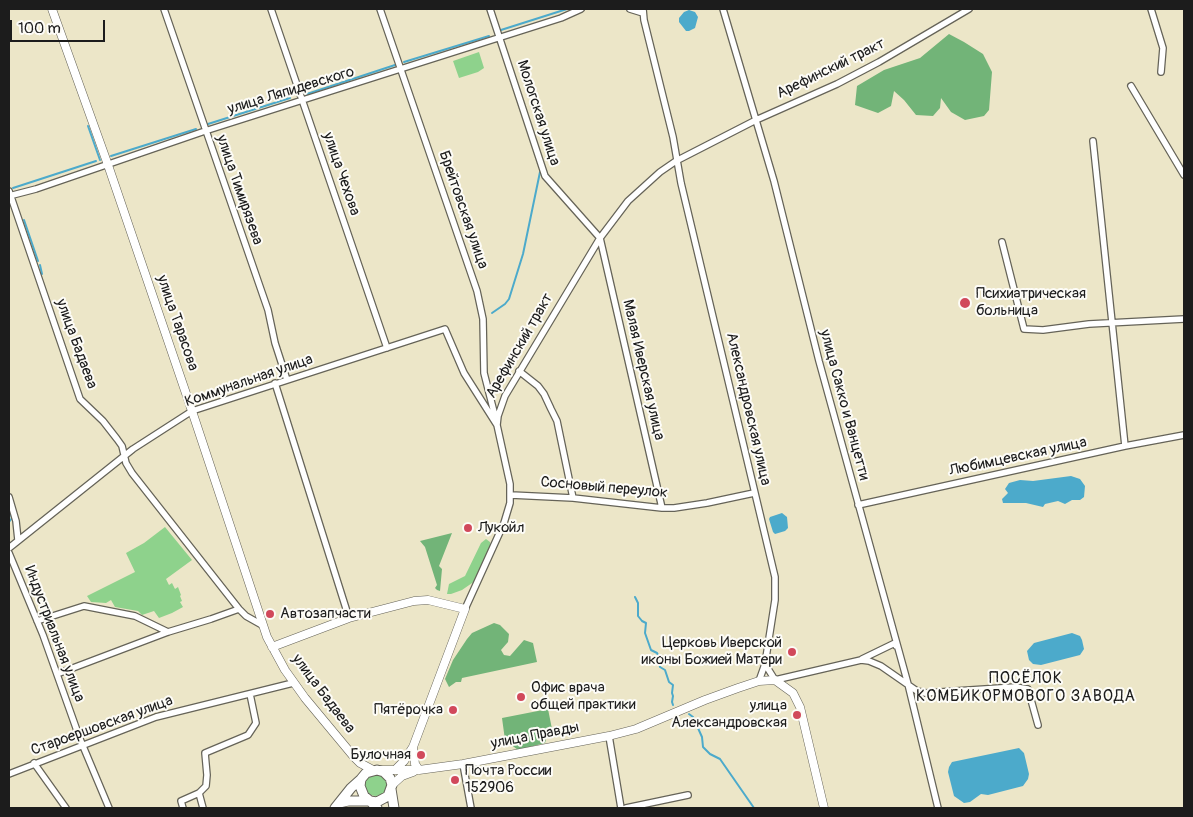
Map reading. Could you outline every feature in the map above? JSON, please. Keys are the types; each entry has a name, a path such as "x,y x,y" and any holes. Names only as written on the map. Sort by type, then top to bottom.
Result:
{"main road":[{"path":"337,806 362,777 377,770 390,778 394,808"},
{"path":"362,777 360,790 377,808"},
{"path":"337,806 348,801 370,800 377,802 385,799 392,787"}],"street":[{"name":"улица Тарасова","path":"52,9 108,165 192,411 262,626 272,647"},
{"name":"улица Тимирязева","path":"164,9 268,310 275,343 287,380"},
{"name":"улица Чехова","path":"271,9 387,348"},
{"name":"Брейтовская улица","path":"380,9 478,291 483,319 484,373 497,425"},
{"name":"Мологская улица","path":"490,9 545,176 600,238"},
{"name":"улица Ляпидевского","path":"9,194 36,189 206,131 561,18 581,9"},
{"path":"630,9 643,11 673,137 676,161"},
{"name":"улица Сакко и Ванцетти","path":"723,9 774,181 818,358 908,684"},
{"name":"Арефинский тракт","path":"395,770 404,761 413,747 465,609 504,523 511,495 497,425 505,396 613,219 634,195 660,172 676,161 756,120 880,62 969,9"},
{"path":"1151,9 1163,48 1161,72"},
{"path":"1132,86 1184,175"},
{"path":"1093,141 1125,446"},
{"name":"Александровская улица","path":"676,161 775,577 775,600 765,664 759,681"},
{"name":"улица Бадаева","path":"9,194 78,394 83,402 103,421 122,446 128,468 239,609 262,626"},
{"name":"Малая Иверская улица","path":"600,238 662,508"},
{"path":"1002,242 1024,329 1042,330 1089,324 1184,319"},
{"name":"Коммунальная улица","path":"9,548 125,455 157,432 192,411 445,329 464,373 497,425"},
{"path":"519,371 538,386 552,408 573,498"},
{"path":"275,383 349,618"},
{"name":"Любимцевская улица","path":"858,505 1125,446 1184,436"},
{"name":"Сосновый переулок","path":"511,495 573,498 662,508 706,503 754,493"},
{"path":"9,497 16,521 18,540"},
{"name":"Индустриальная улица","path":"9,553 109,808"},
{"path":"272,647 349,618 421,601 441,602 465,609"},
{"path":"37,621 84,606 135,616 168,632"},
{"path":"57,674 168,632 239,609"},
{"name":"улица Правды","path":"377,770 419,770 463,764 609,736 636,729 705,700 759,681 775,680 861,660 895,642"},
{"name":"улица Бадаева","path":"272,647 293,683 354,757 360,764 377,770"},
{"path":"861,660 869,660 881,666 917,690 925,693 1015,687 1028,690 1038,725"},
{"path":"765,664 775,680 793,693 800,707 824,808"},
{"name":"Староершовская улица","path":"9,774 163,714 293,683"},
{"path":"908,684 938,808"},
{"path":"182,808 181,801 199,793 206,786 205,753 248,735 256,723 250,694"},
{"path":"609,736 621,808"},
{"path":"413,747 415,764 419,770"},
{"name":"улица Бадаева","path":"354,757 359,764 362,777"},
{"path":"34,763 66,808"},
{"path":"463,764 471,808"},
{"name":"улица Правды","path":"392,787 402,776 419,770"},
{"path":"199,793 203,808"},
{"path":"626,808 688,796"}],"green space":[{"path":"949,34 983,54 992,72 989,110 984,116 965,120 951,112 941,98 940,108 933,116 916,115 894,91 891,106 878,113 855,105 857,86 884,70 920,58"},
{"path":"479,52 484,68 459,78 453,61"},
{"path":"165,527 192,560 166,579 169,585 172,583 175,589 178,587 182,601 180,602 183,607 159,618 154,611 142,615 138,611 115,607 111,600 106,603 91,602 87,596 135,572 126,553 144,543"},
{"path":"452,533 439,566 442,569 440,591 435,588 437,585 425,547 420,541"},
{"path":"486,539 490,542 491,546 475,581 462,590 447,594 449,584 465,576 481,543"},
{"path":"494,623 500,625 509,634 508,642 501,650 504,655 510,656 524,640 533,643 537,662 462,678 461,682 456,682 449,687 445,679 453,660 467,639 472,633"},
{"path":"548,709 552,729 549,730 545,743 518,750 505,740 502,718"},
{"path":"376,774 384,777 387,785 384,793 376,796 368,793 365,785 368,777"}],"water":[{"path":"689,10 695,12 698,17 695,28 686,31 679,22 679,18 684,12"},
{"path":"1071,476 1080,479 1085,486 1084,497 1080,500 1072,500 1065,504 1058,501 1045,504 1043,507 1026,503 1003,503 1002,499 1008,493 1005,489 1009,483 1020,480 1033,481"},
{"path":"782,513 787,517 788,528 775,534 769,519"},
{"path":"1072,633 1080,636 1082,640 1084,649 1080,655 1041,665 1033,664 1029,660 1027,651 1034,643"},
{"path":"1019,748 1024,753 1029,774 1023,786 988,795 981,794 970,802 964,803 954,796 948,772 952,762"}],"waterway":[{"path":"501,30 567,9"},
{"path":"404,62 489,36"},
{"path":"307,94 395,65"},
{"path":"208,124 290,98"},
{"path":"88,126 100,160"},
{"path":"111,156 196,129"},
{"path":"13,188 96,161"},
{"path":"492,313 509,299 523,254 540,172"},
{"path":"24,220 38,261"},
{"path":"40,265 42,274"},
{"path":"9,510 12,518 9,522"},
{"path":"635,597 638,603 638,616 646,623 645,633 651,650 657,653 660,659 660,667 665,670 669,682 673,685 673,705"},
{"path":"689,714 693,717 702,737 703,747 710,754 720,759 754,808"}],"place":[{"name":"Психиатрическая больница","path":"965,303"},
{"name":"Лукойл","path":"468,528"},
{"name":"Автозапчасти","path":"270,614"},
{"name":"Церковь Иверской иконы Божией Матери","path":"792,652"},
{"name":"Офис врача общей практики","path":"521,697"},
{"name":"Пятёрочка","path":"453,710"},
{"name":"улица Александровская","path":"797,715"},
{"name":"Булочная","path":"421,755"},
{"name":"Почта России 152906","path":"455,780"}],"district":[{"name":"ПОСЁЛОК КОМБИКОРМОВОГО ЗАВОДА","path":"1026,688"}]}
